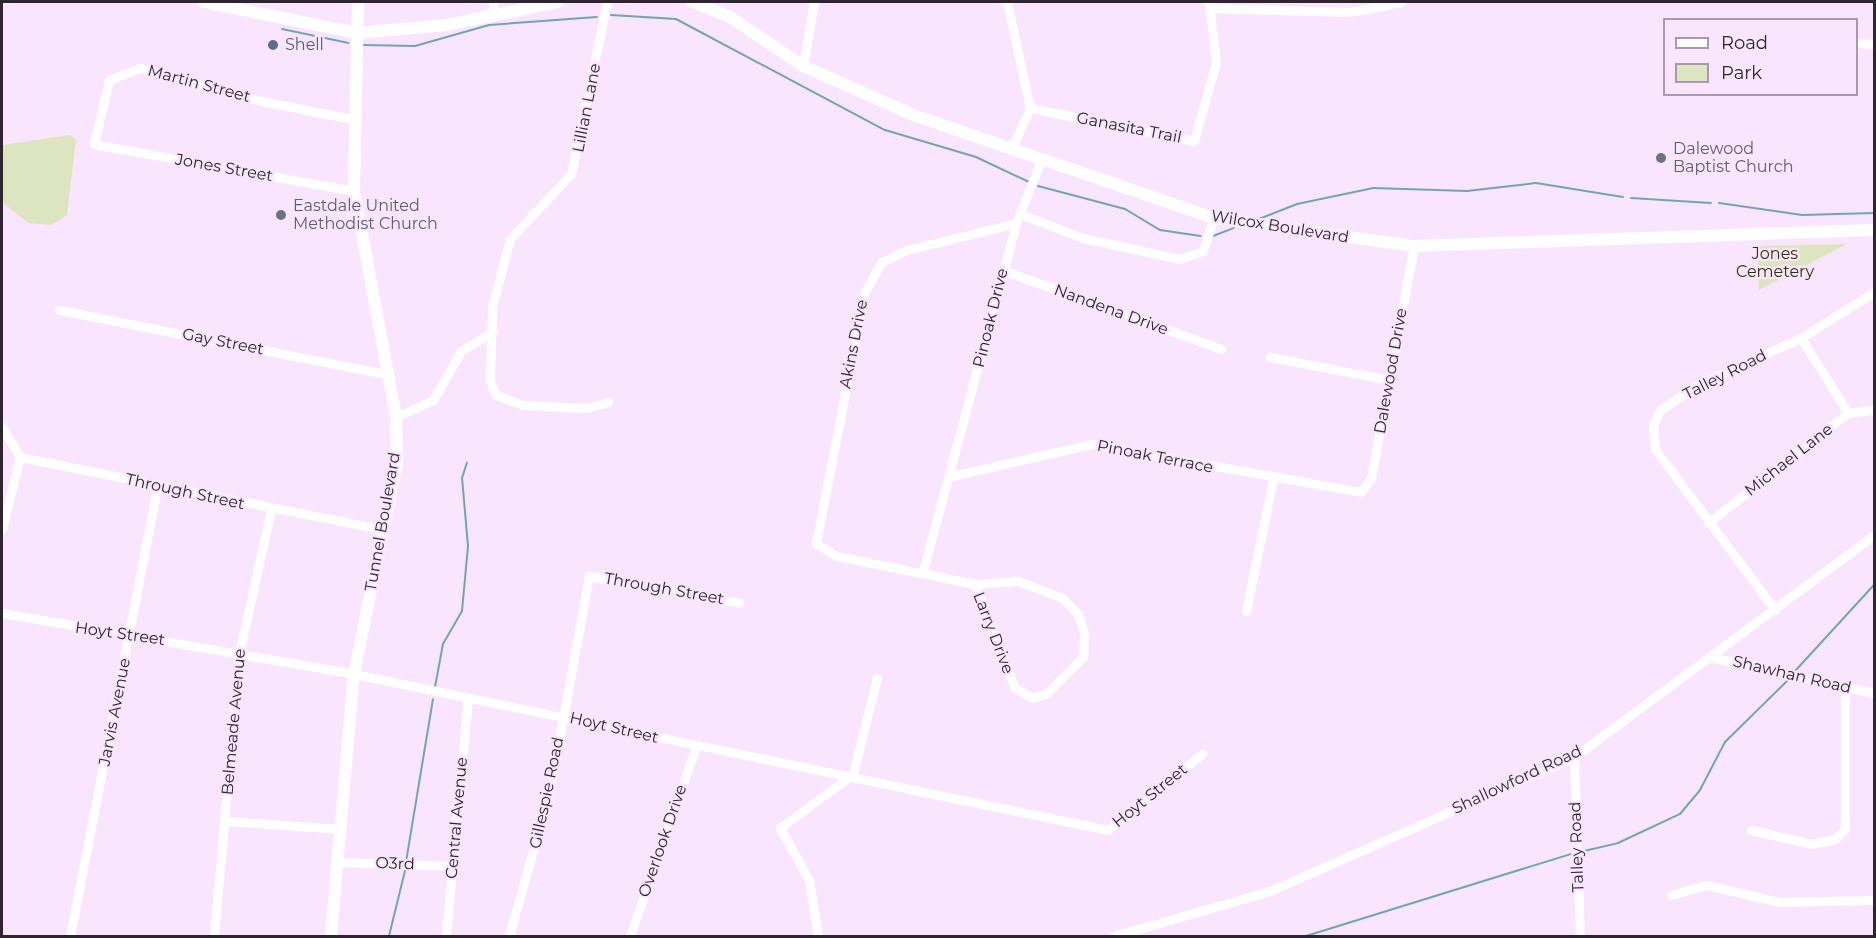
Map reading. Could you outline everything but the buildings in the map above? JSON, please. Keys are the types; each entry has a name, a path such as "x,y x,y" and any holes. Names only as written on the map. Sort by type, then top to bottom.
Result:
{"main road":[{"path":"204,2 357,33 447,25 493,8 558,2"},
{"name":"Tunnel Boulevard","path":"331,936 354,674 397,462 396,417 386,374 354,191 358,2"},
{"name":"Wilcox Boulevard","path":"693,2 730,17 803,66 916,116 1011,150 1040,163 1214,218 1414,246 1875,230"}],"street":[{"name":"Lillian Lane","path":"607,2 579,153 571,174 510,239 492,307 493,344 490,381 496,395 522,405 554,409 608,402"},
{"path":"803,66 814,2"},
{"path":"1007,2 1030,108 1011,150"},
{"path":"1210,5 1350,12 1401,2"},
{"name":"Ganasita Trail","path":"1030,108 1194,141 1216,62 1210,5"},
{"path":"1858,43 1875,44"},
{"name":"Martin Street","path":"94,144 109,80 141,68 252,99 357,120"},
{"name":"Jones Street","path":"94,144 354,191"},
{"name":"Pinoak Drive","path":"923,571 951,476 1002,270 1018,218 1040,163"},
{"path":"1018,218 1083,238 1179,259 1203,251 1214,218"},
{"name":"Akins Drive","path":"836,556 816,543 865,291 882,262 907,250 1018,218"},
{"name":"Dalewood Drive","path":"1361,492 1371,478 1414,246"},
{"name":"Nandena Drive","path":"1002,270 1221,349"},
{"name":"Talley Road","path":"1775,610 1655,449 1653,425 1660,410 1699,384 1801,338 1875,292"},
{"name":"Gay Street","path":"59,310 386,374"},
{"path":"396,417 433,400 461,351 493,332"},
{"path":"1801,338 1848,413"},
{"path":"1270,357 1390,380"},
{"name":"Michael Lane","path":"1708,523 1848,413 1875,411"},
{"path":"2,427 20,457 2,529"},
{"name":"Pinoak Terrace","path":"951,476 1092,444 1273,480 1361,492"},
{"name":"Through Street","path":"20,457 271,510 385,530"},
{"path":"1246,611 1273,480"},
{"name":"Jarvis Avenue","path":"69,936 157,487"},
{"name":"Belmeade Avenue","path":"213,936 239,654 271,510"},
{"name":"Shallowford Road","path":"1114,936 1270,891 1574,757 1875,536"},
{"name":"Larry Drive","path":"836,556 923,571 975,584 1018,581 1046,587 1078,614 1084,632 1083,657 1047,693 1032,698 1014,687 975,584"},
{"name":"Through Street","path":"589,576 740,603"},
{"name":"Gillespie Road","path":"509,936 550,790 589,576"},
{"name":"Hoyt Street","path":"2,613 114,636 130,632 354,674 696,746 853,774 1108,830 1202,754"},
{"name":"Shawhan Road","path":"1710,657 1875,693"},
{"path":"818,936 809,880 780,828 853,774 877,678"},
{"path":"1751,830 1812,844 1835,839 1845,829 1845,687"},
{"name":"Central Avenue","path":"446,936 468,699"},
{"name":"Overlook Drive","path":"630,936 696,746"},
{"name":"Talley Road","path":"1574,757 1580,936"},
{"path":"225,821 341,829"},
{"name":"O3rd","path":"338,862 453,866"},
{"path":"1671,895 1707,885 1779,902 1875,900"}],"green space":[{"path":"70,135 76,140 67,215 51,225 28,223 2,202 2,145"},
{"name":"Jones Cemetery","path":"1847,244 1759,290 1757,246"}],"waterway":[{"path":"611,15 676,19 885,130 976,157 1029,182"},
{"path":"364,45 415,46 489,25 597,17"},
{"path":"282,29 349,43"},
{"path":"1259,219 1297,204 1373,188 1467,191 1536,183 1623,197"},
{"path":"1038,186 1125,209 1160,230 1201,236"},
{"path":"1631,198 1711,203"},
{"path":"1719,203 1802,215 1874,213"},
{"path":"1213,236 1234,228"},
{"path":"435,687 443,644 462,611 468,546 462,478 467,463"},
{"path":"1796,670 1874,585"},
{"path":"1584,851 1618,843 1680,814 1700,790 1725,742 1787,681"},
{"path":"406,862 433,699"},
{"path":"1306,936 1571,854"},
{"path":"389,936 406,867"}],"place":[{"name":"Shell","path":"273,45"},
{"name":"Dalewood Baptist Church","path":"1661,158"},
{"name":"Eastdale United Methodist Church","path":"281,215"}]}
